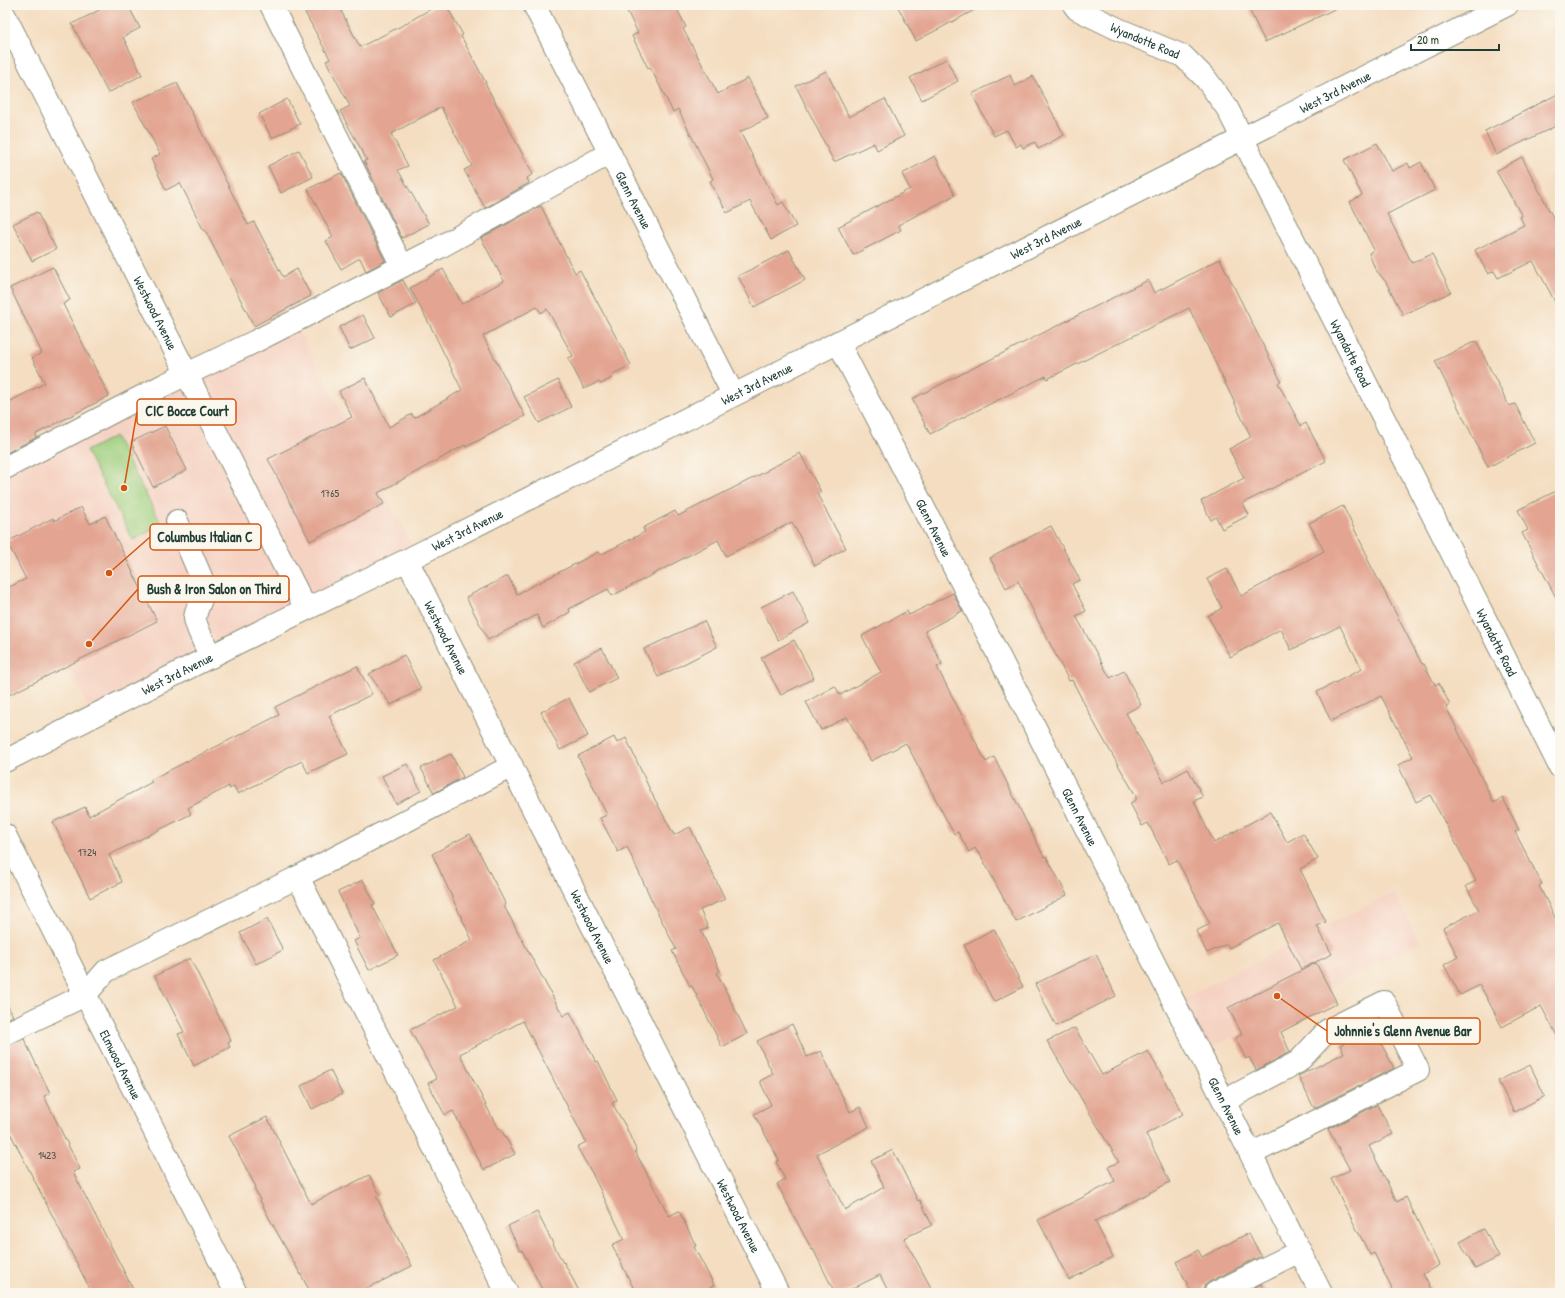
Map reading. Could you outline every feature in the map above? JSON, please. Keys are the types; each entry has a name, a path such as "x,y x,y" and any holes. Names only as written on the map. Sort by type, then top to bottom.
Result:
{"street":[{"path":"272,5 402,266"},
{"name":"Glenn Avenue","path":"534,5 733,394"},
{"name":"Wyandotte Road","path":"1074,5 1077,9 1120,30 1183,56 1206,79 1227,108 1560,766"},
{"name":"West 3rd Avenue","path":"5,761 1507,5"},
{"name":"Westwood Avenue","path":"5,16 306,609"},
{"path":"5,468 186,374 256,341 489,221 610,153"},
{"name":"Glenn Avenue","path":"838,342 1321,1293"},
{"path":"177,521 204,584 205,593 197,610 195,620 211,657"},
{"name":"Westwood Avenue","path":"407,560 778,1293"},
{"path":"5,1034 85,995 106,971 298,877 512,766"},
{"name":"Elmwood Avenue","path":"5,835 236,1293"},
{"path":"298,877 507,1293"},
{"path":"1224,1101 1298,1062 1328,1030 1384,1002 1418,1070 1251,1154"},
{"path":"1215,1293 1300,1251"}],"shaded area":[{"path":"294,322 415,551 95,719 5,548 5,473"},
{"path":"1394,892 1420,942 1203,1052 1180,1000"}],"green space":[{"path":"115,436 162,525 133,540 86,451"}],"building":[{"path":"109,5 128,5 140,28 123,37 142,75 108,93 72,24"},
{"path":"301,5 338,5 360,47 413,20 438,5 446,5 463,35 461,36 533,174 527,178 529,183 485,208 464,170 472,166 441,107 391,134 408,166 398,170 429,224 402,238 364,161 367,160 340,111 350,106 326,61 330,59"},
{"path":"624,5 675,5 686,27 683,29 718,94 748,78 768,118 740,132 778,205 783,202 796,226 771,240 750,201 727,213 710,181 713,179 678,109 673,112 632,36 638,33"},
{"path":"897,5 984,5 916,41"},
{"path":"1247,5 1343,5 1265,42"},
{"path":"946,59 958,81 922,100 910,78"},
{"path":"826,71 849,117 885,99 904,136 877,150 874,143 834,162 796,86"},
{"path":"1010,75 1015,86 1033,76 1064,135 1038,149 1035,142 1023,148 1021,144 1016,147 1007,130 994,136 972,94"},
{"path":"177,83 248,225 254,222 283,277 297,269 311,296 254,326 180,183 166,190 151,159 160,154 133,102"},
{"path":"1560,93 1560,124 1496,155 1485,131"},
{"path":"287,99 300,124 272,138 259,114"},
{"path":"1377,143 1392,171 1408,163 1410,168 1421,162 1435,190 1387,214 1412,263 1432,254 1451,292 1403,315 1386,282 1375,269 1369,253 1374,250 1350,202 1362,195 1344,160"},
{"path":"299,150 313,177 281,193 268,166"},
{"path":"935,156 955,195 898,225 901,230 853,255 838,227 910,189 902,174"},
{"path":"1522,157 1560,231 1560,311 1533,261 1498,278 1494,271 1488,274 1475,250 1524,225 1520,217 1522,216 1496,171"},
{"path":"341,173 385,261 366,271 360,258 341,269 326,241 333,237 308,189"},
{"path":"541,206 575,273 580,270 631,365 613,374 612,378 601,384 598,382 584,389 568,358 573,356 547,309 541,313 537,307 483,336 525,416 466,447 465,445 378,493 384,504 310,541 268,459 352,417 339,391 365,378 389,427 412,414 414,418 462,390 410,288 443,269 462,304 504,281 481,238"},
{"path":"37,212 56,249 32,261 13,224"},
{"path":"789,250 805,280 754,307 738,276"},
{"path":"1220,259 1281,381 1278,383 1301,426 1306,423 1326,461 1243,503 1249,515 1222,529 1216,517 1211,520 1201,501 1244,478 1229,449 1251,437 1189,308 1047,379 1046,376 930,434 912,399 1148,280 1154,293"},
{"path":"53,267 70,300 63,304 109,396 36,434 37,437 5,454 5,404 45,383 32,358 42,353 10,288"},
{"path":"403,280 416,304 391,317 378,293"},
{"path":"363,315 375,338 350,350 339,327"},
{"path":"1476,341 1509,406 1515,404 1535,443 1488,467 1435,361"},
{"path":"558,380 571,407 539,423 524,397"},
{"path":"165,426 187,470 153,487 131,442"},
{"path":"800,453 821,492 817,494 846,548 815,566 792,522 726,556 718,540 612,596 608,589 569,609 570,612 543,628 537,615 488,640 466,597 508,576 517,594 598,552 600,555 645,532 643,528 675,511 678,516"},
{"path":"1560,489 1560,605 1522,533 1528,530 1518,510"},
{"path":"1343,506 1368,557 1367,558 1422,664 1424,664 1435,685 1439,683 1450,705 1446,707 1494,803 1503,798 1519,830 1515,832 1542,884 1539,886 1560,927 1560,1041 1541,1006 1502,1027 1480,985 1460,995 1444,965 1458,957 1443,928 1479,910 1466,886 1476,881 1430,795 1416,802 1398,765 1413,757 1381,696 1331,721 1317,692 1362,669 1340,626 1291,650 1281,629 1230,657 1208,616 1222,608 1207,579 1227,569 1241,596 1324,551 1309,523"},
{"path":"81,507 90,524 105,516 157,621 5,697 5,589 26,579 7,542 53,518 54,521"},
{"path":"1051,526 1080,580 1072,584 1086,611 1076,616 1110,678 1124,671 1141,705 1126,713 1164,782 1188,769 1203,797 1194,801 1214,843 1270,812 1287,842 1303,833 1318,859 1300,869 1326,922 1317,926 1332,954 1301,969 1278,923 1229,948 1227,944 1207,953 1196,931 1210,924 1177,860 1169,864 1148,823 1142,826 1130,803 1136,800 1136,796 1097,728 1072,680 1069,681 1018,581 1006,588 990,558"},
{"path":"793,591 809,623 778,640 761,607"},
{"path":"953,593 962,611 925,631 942,664 937,667 986,762 994,757 1044,857 1046,856 1067,895 1016,922 979,852 978,853 975,848 969,852 958,832 954,834 906,743 871,761 847,717 821,730 806,702 835,686 840,695 881,672 862,636 907,611 909,615"},
{"path":"704,621 717,647 658,677 644,649"},
{"path":"794,640 814,678 781,695 761,658"},
{"path":"602,648 617,678 589,692 574,662"},
{"path":"404,655 421,689 391,705 369,674"},
{"path":"357,666 372,694 329,716 348,754 308,773 302,761 238,794 234,786 230,789 229,786 188,808 191,814 109,855 122,882 90,898 53,822 85,807 89,816 152,782 150,780 279,715 275,707"},
{"path":"569,698 588,736 560,750 541,712"},
{"path":"614,737 617,743 626,738 651,792 674,835 690,827 725,899 700,910 708,928 701,931 720,971 717,973 747,1034 722,1047 692,986 690,986 672,951 676,949 627,847 618,852 600,818 607,815 578,756"},
{"path":"451,754 463,777 434,793 421,768"},
{"path":"407,764 421,791 396,804 382,776"},
{"path":"470,834 506,905 504,906 563,1016 570,1012 596,1062 598,1061 617,1100 612,1103 626,1127 636,1150 635,1151 669,1216 679,1211 696,1246 694,1247 714,1285 700,1293 636,1293 612,1245 624,1239 592,1173 577,1147 586,1142 523,1021 460,1054 498,1129 500,1128 515,1154 484,1170 453,1111 445,1115 428,1083 437,1079 410,1030 458,1006 434,960 472,940 432,854"},
{"path":"363,880 375,904 372,905 398,955 369,970 354,941 360,938 338,892"},
{"path":"267,919 283,950 256,964 240,933"},
{"path":"994,929 1023,987 994,1002 964,945"},
{"path":"1096,954 1116,996 1056,1026 1035,984"},
{"path":"190,958 231,1041 228,1043 230,1047 194,1066 178,1034 184,1032 155,976"},
{"path":"1316,963 1337,1003 1281,1032 1290,1052 1256,1070 1249,1057 1246,1059 1235,1038 1242,1034 1228,1008"},
{"path":"5,1000 13,1016 5,1020"},
{"path":"792,1024 807,1057 821,1051 850,1112 860,1107 869,1127 817,1154 845,1210 884,1187 871,1161 893,1150 918,1201 920,1200 932,1225 904,1238 934,1293 889,1293 880,1275 843,1293 835,1293 813,1249 812,1250 777,1184 785,1179 776,1162 779,1160 754,1114 771,1105 760,1081 773,1074 757,1041"},
{"path":"1075,1028 1102,1075 1148,1051 1183,1114 1146,1134 1170,1182 1095,1221 1113,1257 1069,1280 1038,1220 1115,1181 1108,1167 1119,1162 1047,1041"},
{"path":"1373,1028 1394,1068 1314,1108 1298,1076 1344,1053 1340,1045"},
{"path":"24,1039 50,1093 44,1096 80,1169 73,1172 135,1293 92,1293 5,1123 5,1046"},
{"path":"1530,1065 1545,1096 1514,1112 1498,1081"},
{"path":"330,1070 342,1094 312,1109 301,1086"},
{"path":"1377,1105 1393,1134 1369,1146 1397,1202 1406,1197 1439,1265 1423,1274 1433,1293 1394,1293 1374,1253 1370,1255 1331,1179 1350,1170 1328,1129"},
{"path":"267,1117 311,1204 369,1175 380,1195 376,1196 412,1266 358,1293 311,1293 269,1218 254,1188 256,1187 229,1136"},
{"path":"537,1212 580,1293 544,1293 522,1250 520,1251 508,1226"},
{"path":"1484,1229 1499,1257 1475,1269 1460,1242"},
{"path":"1249,1233 1261,1256 1209,1282 1204,1286 1203,1293 1192,1293 1176,1262 1198,1250 1202,1257"},
{"path":"1261,1284 1266,1293 1243,1293"}],"place":[{"name":"CIC Bocce Court","path":"124,488"},
{"name":"Columbus Italian C","path":"109,573"},
{"name":"Bush & Iron Salon on Third","path":"89,644"},
{"name":"Johnnie's Glenn Avenue Bar","path":"1277,996"}]}
